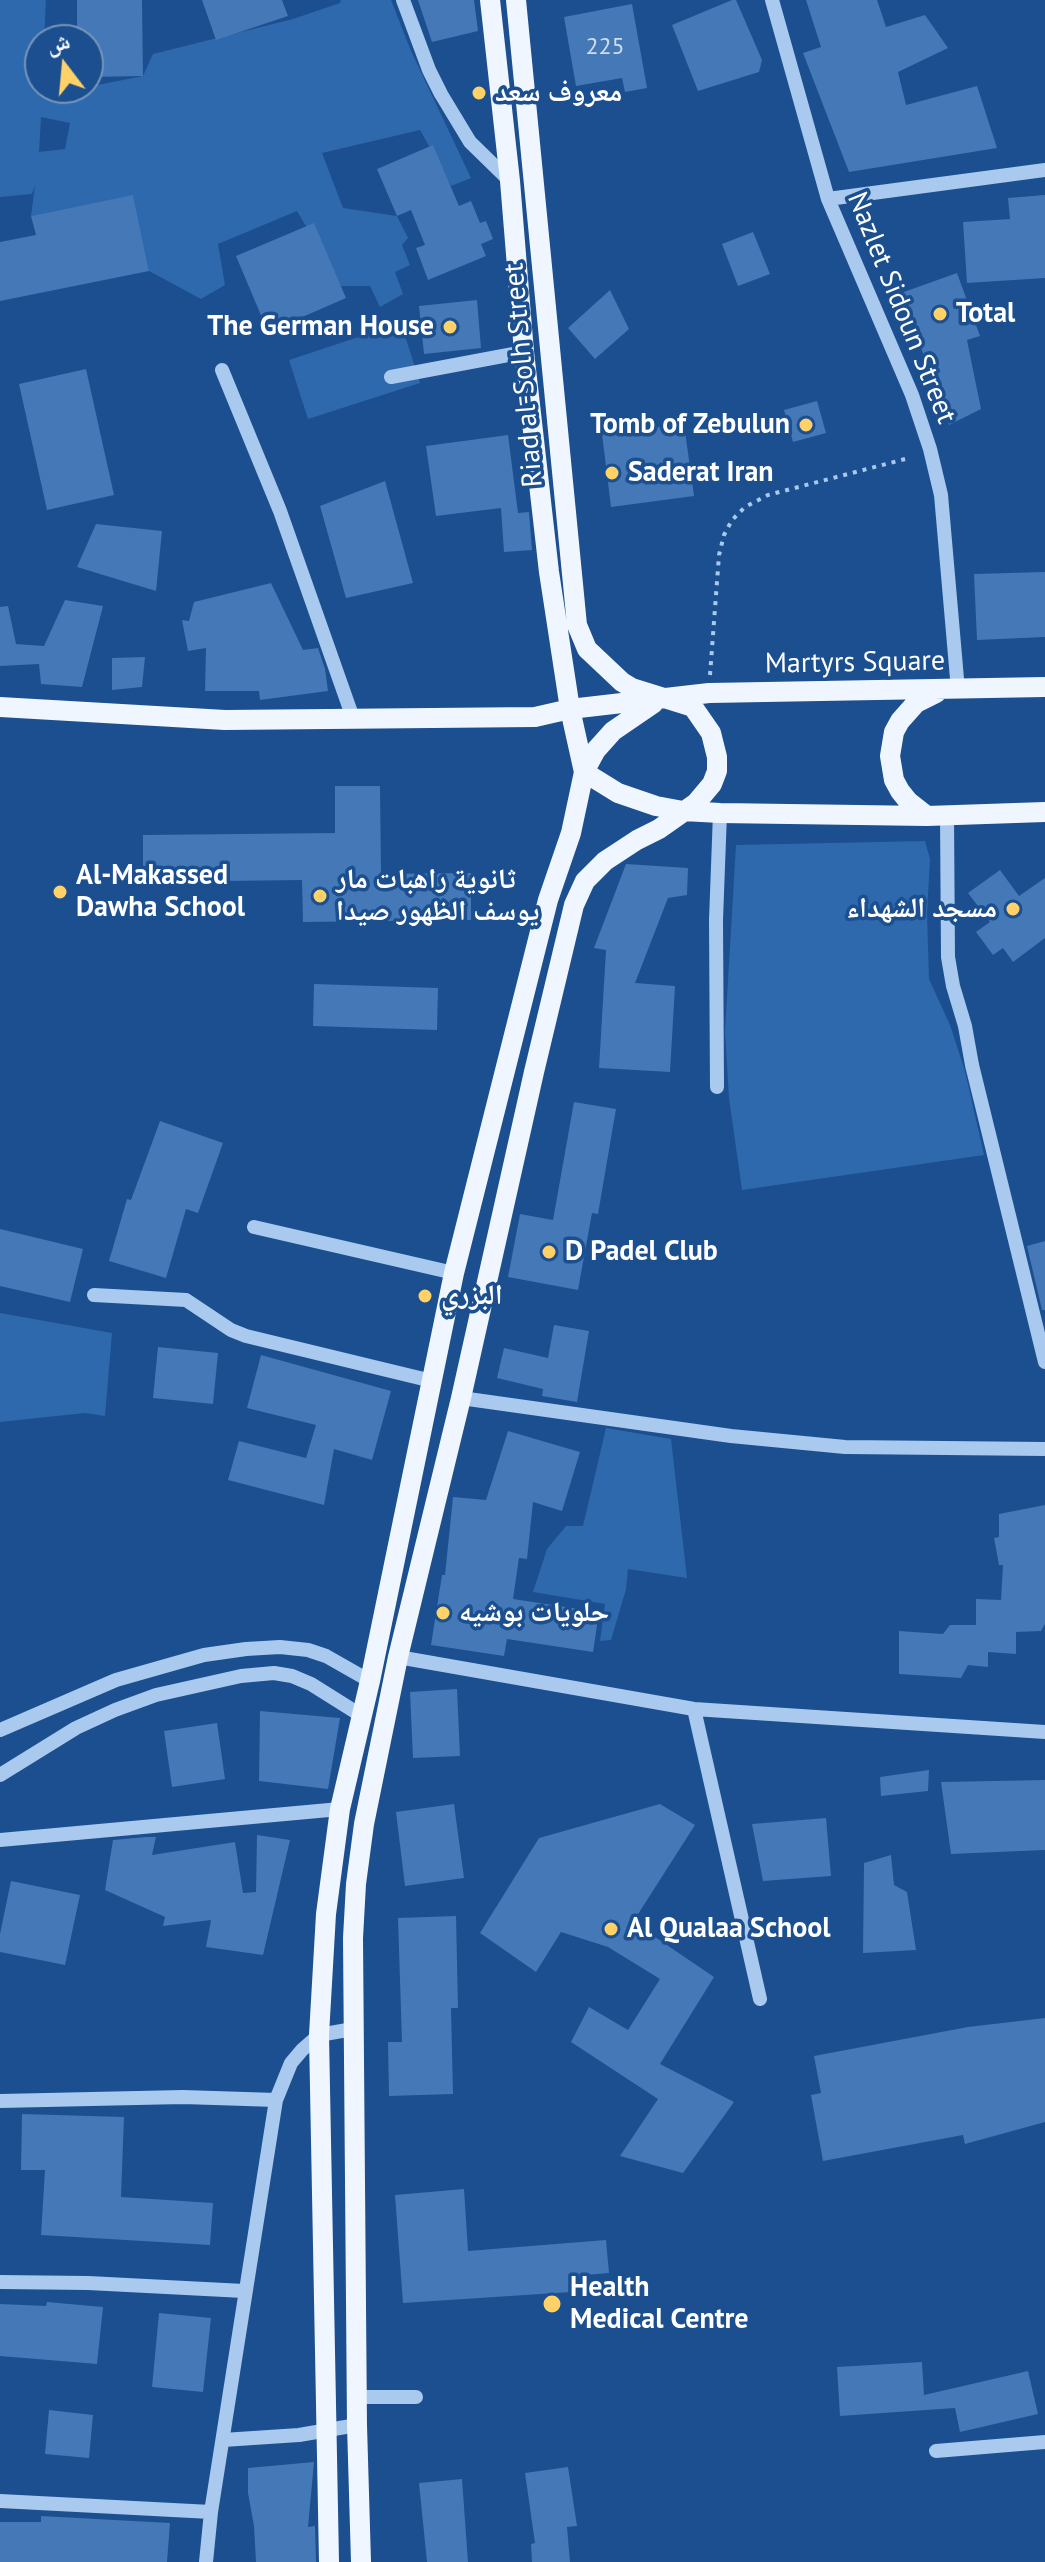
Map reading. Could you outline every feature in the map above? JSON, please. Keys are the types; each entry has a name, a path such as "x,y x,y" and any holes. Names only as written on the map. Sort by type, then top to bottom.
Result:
{"main road":[{"name":"Riad al-Solh Street","path":"490,0 510,181 524,352 549,572 570,709"},
{"name":"Riad al-Solh Street","path":"516,0 577,625 587,649 613,675 632,688 665,698"},
{"name":"Martyrs Square","path":"0,707 225,720 535,717 570,709 709,693 1045,687"},
{"path":"937,815 908,801 900,791 891,769 891,744 894,732 916,703 949,690"},
{"path":"329,2562 319,2035 326,1914 340,1809 370,1681 454,1273 548,900 571,833 584,772 596,750 622,723 665,698 693,707 711,733 717,771 712,784 696,803 605,861 585,881 574,905 398,1657 364,1824 356,1884 353,2029 361,2562"},
{"path":"570,709 584,772"},
{"path":"535,717 552,724 579,743"},
{"path":"584,772 631,798 683,811 937,815 1045,812"}],"street":[{"path":"403,0 441,94 470,142 510,181"},
{"name":"Nazlet Sidoun Street","path":"772,0 828,199 912,395 930,449 941,495 949,690"},
{"path":"828,199 1045,170"},
{"path":"391,377 524,352"},
{"path":"222,370 280,511 353,718"},
{"path":"717,1087 716,920 720,813"},
{"path":"937,815 953,986 1045,1362"},
{"path":"254,1227 454,1273"},
{"path":"94,1295 186,1300 231,1330 246,1336 432,1381"},
{"path":"461,1398 731,1436 845,1447 1045,1449"},
{"path":"0,1730 116,1680 204,1655 246,1649 280,1647 308,1650 326,1656 370,1681"},
{"path":"398,1657 694,1709 1045,1732"},
{"path":"0,1775 76,1728 115,1710 169,1691 241,1676 274,1673 292,1676 311,1684 362,1716"},
{"path":"694,1709 760,1999"},
{"path":"1,1839 340,1809"},
{"path":"206,2562 244,2291 276,2100 291,2063 319,2035 353,2029"},
{"path":"0,2101 168,2097 276,2100"},
{"path":"0,2282 244,2291"},
{"path":"357,2397 416,2397"},
{"path":"223,2440 271,2438 357,2425"},
{"path":"936,2451 1045,2442"},
{"path":"0,2501 211,2512"}],"path":[{"path":"709,693 719,555 732,520 745,507 768,495 909,458"}],"shaded area":[{"path":"0,0 46,0 45,24 24,24 24,104 104,104 104,84 143,76 153,54 293,19 340,3 341,0 391,0 411,51 471,178 451,186 420,130 322,153 343,208 397,216 408,238 402,245 410,265 395,272 403,294 380,307 370,286 341,286 297,211 218,244 225,285 201,299 149,271 133,196 31,216 35,185 32,194 0,197","holes":["41,117 70,123 65,149 39,152"]},
{"path":"401,323 420,383 308,419 289,360"},
{"path":"925,841 930,859 927,914 929,979 950,1025 965,1071 984,1155 742,1190 729,1098 725,1031 736,845"},
{"path":"0,1313 112,1333 105,1416 85,1413 0,1422"},
{"path":"606,1428 671,1439 687,1578 628,1569 626,1589 611,1640 600,1641 605,1604 533,1592 547,1549 566,1526 583,1526"}],"building":[{"path":"77,0 142,0 143,76 104,77 104,24 77,24"},
{"path":"202,0 282,0 288,16 216,40"},
{"path":"418,0 474,0 478,31 432,42"},
{"path":"736,0 762,60 759,72 698,91 672,25"},
{"path":"806,0 877,0 886,27 925,15 948,48 898,72 906,105 977,86 997,148 849,172 803,53 821,47"},
{"path":"632,4 647,88 625,92 622,78 576,86 564,17"},
{"path":"433,145 459,206 471,201 480,223 486,221 493,239 481,244 486,256 428,280 416,248 425,245 411,210 397,216 377,169"},
{"path":"133,195 149,271 0,301 0,242 36,235 31,216"},
{"path":"1045,195 1045,278 967,283 963,222 1010,219 1008,198"},
{"path":"314,223 346,298 268,332 236,256"},
{"path":"753,232 770,274 738,286 722,244"},
{"path":"957,273 980,336 967,340 981,409 949,425 901,293"},
{"path":"610,290 629,329 595,359 568,328"},
{"name":"The German House","path":"477,300 481,348 424,354 419,306"},
{"path":"86,369 114,495 47,510 19,384"},
{"name":"Tomb of Zebulun","path":"817,401 826,433 793,442 784,410"},
{"path":"684,424 694,496 611,507 602,434"},
{"path":"508,435 518,513 529,512 532,550 504,552 501,508 436,516 426,446"},
{"path":"385,481 413,583 346,598 320,506"},
{"path":"96,524 162,531 156,591 77,567"},
{"path":"1045,572 1045,637 977,640 974,574"},
{"path":"271,583 303,650 318,648 328,691 260,700 259,691 205,691 206,648 188,651 182,620 189,621 194,602"},
{"path":"65,600 103,606 82,687 41,684 39,664 0,666 0,607 8,606 16,644 44,646"},
{"path":"145,657 142,687 112,690 112,658"},
{"path":"335,786 380,786 381,874 471,873 471,920 303,922 302,880 143,882 143,835 335,833"},
{"path":"626,864 688,868 687,895 668,898 635,983 675,986 670,1072 599,1068 606,950 594,948"},
{"name":"مسجد الشهداء","path":"1000,870 1019,896 1045,878 1045,938 1013,962 1003,948 993,955 976,932 990,922 968,893"},
{"path":"314,984 438,988 437,1030 313,1026"},
{"path":"574,1102 616,1109 598,1214 592,1213 578,1290 508,1277 520,1214 553,1220"},
{"path":"160,1121 223,1143 198,1213 186,1209 166,1278 109,1261 127,1199 131,1200"},
{"path":"0,1229 83,1249 70,1302 0,1286"},
{"path":"1045,1241 1045,1310 1042,1310 1027,1246"},
{"path":"554,1325 589,1331 577,1402 542,1396 543,1389 497,1378 504,1348 548,1358"},
{"path":"158,1347 218,1353 213,1404 153,1398"},
{"path":"261,1355 391,1391 372,1460 334,1449 324,1505 228,1480 239,1441 306,1458 316,1425 247,1408"},
{"path":"508,1431 580,1452 562,1511 533,1502 527,1559 519,1558 513,1599 599,1612 593,1652 507,1639 504,1656 431,1645 442,1575 445,1575 453,1497 486,1500"},
{"path":"1045,1505 1045,1624 1041,1631 1016,1632 1016,1654 988,1652 988,1667 968,1665 961,1678 899,1674 899,1631 943,1634 950,1625 976,1625 976,1599 1001,1600 1003,1565 999,1565 994,1538 999,1537 999,1514"},
{"path":"457,1689 460,1756 413,1758 410,1692"},
{"path":"260,1711 340,1718 328,1789 259,1781"},
{"path":"217,1723 225,1779 172,1787 164,1731"},
{"path":"929,1770 928,1791 881,1796 880,1777"},
{"path":"1045,1780 1045,1850 951,1854 941,1782"},
{"path":"454,1804 464,1878 405,1886 396,1812"},
{"path":"660,1804 695,1825 633,1922 714,1977 660,2064 734,2102 683,2173 620,2156 658,2099 571,2042 589,2007 628,2030 660,1979 608,1947 561,1932 536,1972 480,1933 539,1838"},
{"path":"826,1818 831,1876 763,1881 752,1824"},
{"path":"257,1835 290,1840 263,1955 206,1947 211,1920 163,1926 165,1917 105,1890 113,1840 156,1837 152,1855 235,1842 243,1893 256,1892"},
{"path":"891,1855 894,1885 907,1892 916,1950 863,1953 864,1863"},
{"path":"11,1881 80,1895 65,1965 0,1952 0,1934"},
{"path":"456,1916 458,2008 451,2008 453,2094 389,2096 388,2042 402,2042 398,1918"},
{"path":"1045,2018 1045,2122 965,2144 963,2135 823,2161 811,2095 821,2093 814,2056 968,2027"},
{"path":"22,2114 124,2117 121,2197 213,2203 210,2245 41,2235 45,2170 21,2170"},
{"path":"464,2189 468,2251 606,2240 609,2273 585,2275 586,2291 403,2303 395,2195"},
{"path":"47,2302 103,2307 97,2364 0,2356 0,2304 46,2306"},
{"path":"159,2313 211,2318 203,2392 152,2387"},
{"path":"922,2362 924,2395 1028,2371 1038,2414 960,2432 955,2408 840,2416 837,2367"},
{"path":"49,2410 93,2415 89,2458 45,2454"},
{"path":"314,2462 308,2527 315,2526 316,2562 256,2562 248,2468"},
{"path":"568,2467 577,2526 567,2527 570,2562 532,2562 531,2544 535,2543 525,2473"},
{"path":"462,2479 468,2562 427,2562 419,2483"},
{"path":"41,2516 170,2523 167,2562 0,2562 0,2522 41,2522"}],"place":[{"name":"معروف سعد","path":"479,93"},
{"name":"Total","path":"940,314"},
{"name":"The German House","path":"450,327"},
{"name":"Tomb of Zebulun","path":"806,425"},
{"name":"Saderat Iran","path":"612,473"},
{"name":"Al-Makassed Dawha School","path":"60,892"},
{"name":"ثانوية راهبات مار يوسف الظهور صيدا","path":"320,896"},
{"name":"مسجد الشهداء","path":"1013,909"},
{"name":"D Padel Club","path":"549,1252"},
{"name":"البزري","path":"425,1296"},
{"name":"حلويات بوشيه","path":"443,1613"},
{"name":"Al Qualaa School","path":"611,1929"},
{"name":"Health Medical Centre","path":"552,2304"}]}
